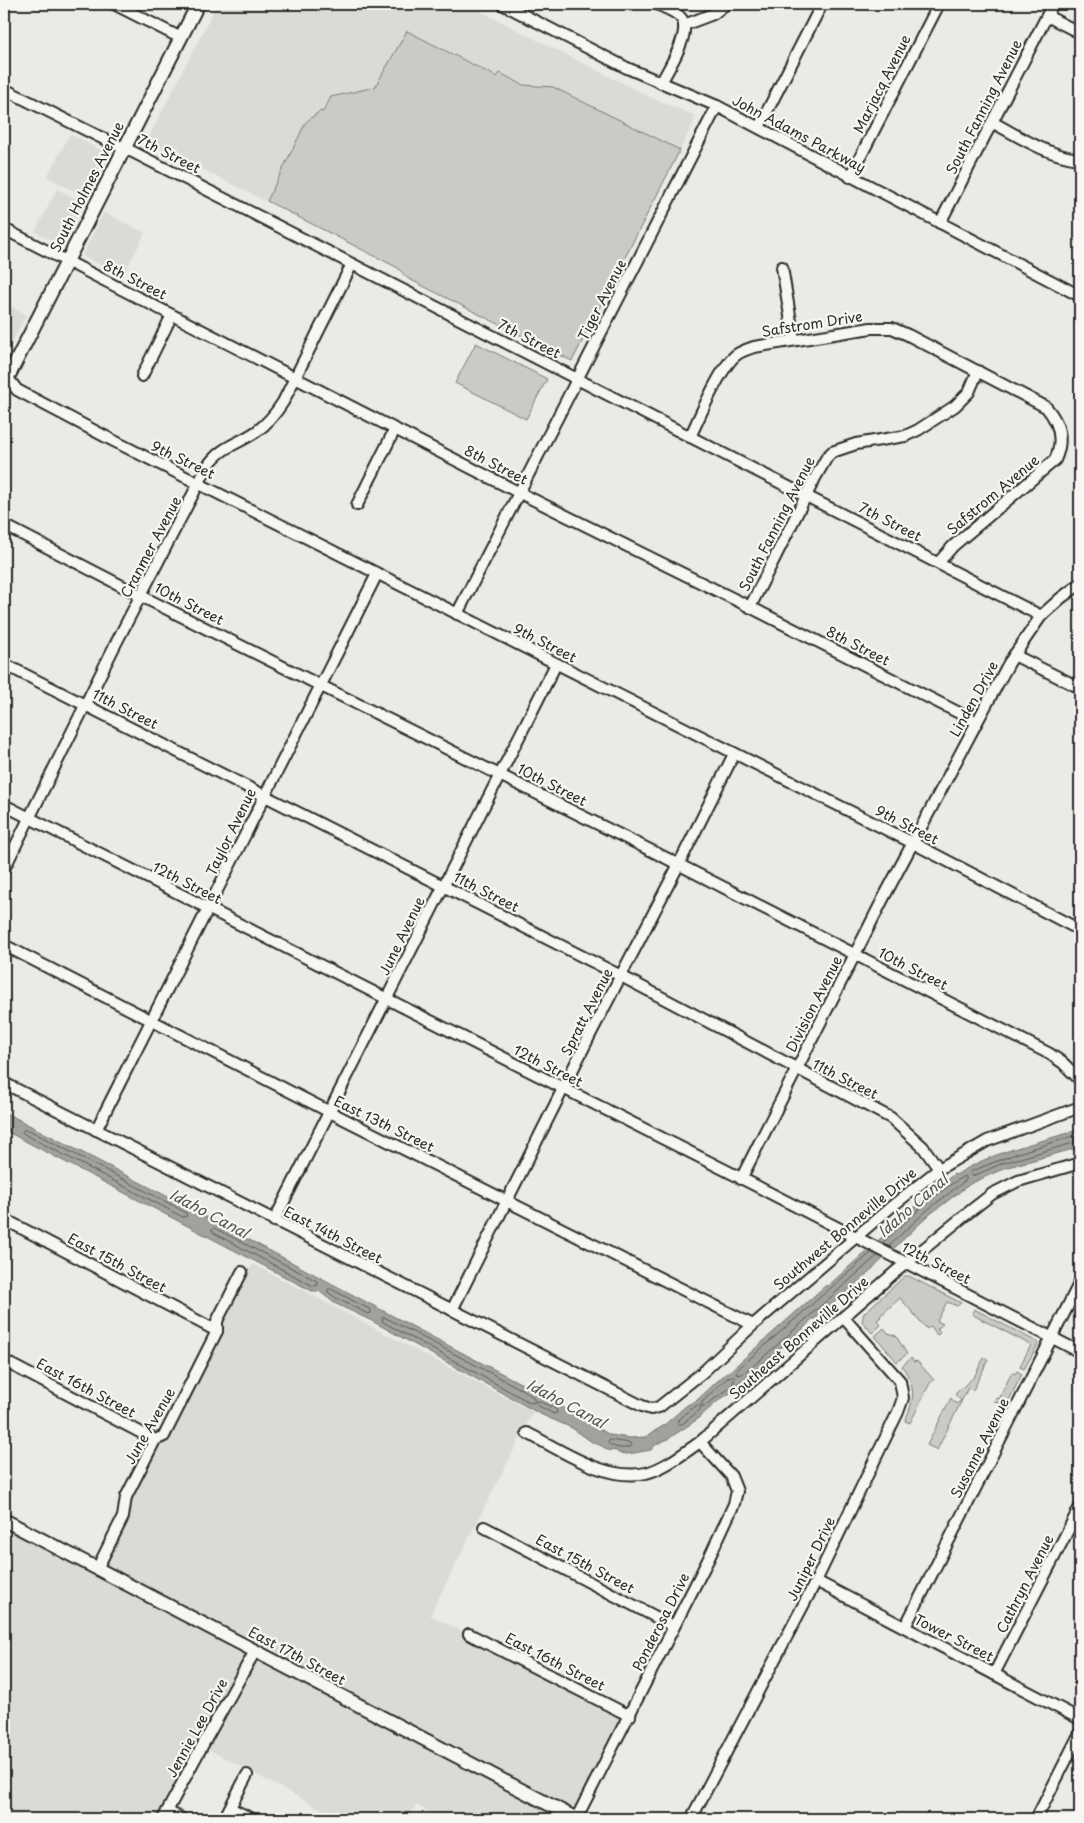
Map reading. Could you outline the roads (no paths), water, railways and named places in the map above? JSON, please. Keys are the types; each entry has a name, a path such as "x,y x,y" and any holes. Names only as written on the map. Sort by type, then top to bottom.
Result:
{"main road":[{"name":"South Holmes Avenue","path":"5,378 198,4"},
{"name":"East 17th Street","path":"4,1520 576,1819"}],"street":[{"path":"114,4 181,38"},
{"name":"John Adams Parkway","path":"502,4 577,43 759,127 1080,296"},
{"path":"657,4 680,16 685,27 682,42 661,83"},
{"path":"685,27 713,14 726,4"},
{"path":"759,127 822,4"},
{"name":"Marjacq Avenue","path":"850,176 939,4"},
{"name":"South Fanning Avenue","path":"940,223 1053,4"},
{"path":"1047,16 1080,34"},
{"name":"7th Street","path":"4,89 125,148 939,562 1041,616"},
{"name":"Tiger Avenue","path":"457,614 717,106"},
{"path":"992,122 1044,150 1057,155 1080,159"},
{"name":"8th Street","path":"4,229 518,492 977,722"},
{"name":"Cranmer Avenue","path":"4,869 141,596 214,458 225,448 256,432 274,416 283,402 352,264"},
{"path":"782,267 794,340"},
{"path":"142,376 172,315"},
{"name":"Safstrom Drive","path":"690,437 724,370 736,355 754,347 871,328 892,328 978,371"},
{"name":"South Fanning Avenue","path":"750,607 823,464 832,452 856,444 905,436 918,430 955,406 969,392 978,371"},
{"name":"Safstrom Avenue","path":"939,562 953,546 1050,465 1055,460 1059,451 1059,428 1055,417 1046,407 978,371"},
{"name":"9th Street","path":"5,378 17,390 110,439 912,843 1080,930"},
{"path":"357,505 396,429"},
{"name":"10th Street","path":"4,525 141,596 679,864 1050,1054 1063,1063 1080,1080"},
{"name":"Taylor Avenue","path":"96,1130 377,574"},
{"name":"Linden Drive","path":"912,843 1014,655 1041,616 1080,584"},
{"path":"1014,655 1080,688"},
{"name":"11th Street","path":"4,664 621,976 891,1118 923,1147 939,1168"},
{"name":"June Avenue","path":"274,1221 328,1111 556,664"},
{"name":"Spratt Avenue","path":"452,1310 734,754"},
{"name":"12th Street","path":"4,806 1080,1352"},
{"name":"Division Avenue","path":"742,1179 912,843"},
{"name":"East 13th Street","path":"4,945 150,1021 753,1325"},
{"name":"East 14th Street","path":"4,1083 274,1221 651,1409"},
{"name":"Southwest Bonneville Drive","path":"651,1409 659,1407 703,1372 753,1325 939,1168 987,1141 1080,1107"},
{"name":"Southeast Bonneville Drive","path":"527,1433 595,1468 612,1473 628,1474 652,1471 700,1442 968,1212 1004,1187 1027,1178 1080,1163"},
{"name":"East 15th Street","path":"4,1219 217,1331"},
{"name":"June Avenue","path":"97,1568 123,1517 126,1497 155,1440 164,1436 217,1331 217,1321 242,1272"},
{"name":"Susanne Avenue","path":"905,1627 1080,1282"},
{"name":"Juniper Drive","path":"691,1819 816,1581 903,1398 900,1381 844,1318"},
{"name":"East 16th Street","path":"4,1361 155,1440"},
{"name":"Ponderosa Drive","path":"576,1819 630,1716 673,1626 710,1558 734,1504 737,1491 731,1476 700,1442"},
{"name":"Cathryn Avenue","path":"994,1674 1080,1507"},
{"name":"East 15th Street","path":"484,1527 673,1626"},
{"name":"Tower Street","path":"816,1581 1080,1719"},
{"name":"East 16th Street","path":"469,1634 630,1716"},
{"name":"Jennie Lee Drive","path":"165,1815 255,1651"},
{"path":"1036,1819 1080,1733"},
{"path":"224,1819 247,1775"},
{"path":"230,1808 252,1819"},
{"path":"165,1815 182,1819"}],"water":[{"name":"Idaho Canal","path":"4,1112 524,1385 539,1396 593,1423 610,1435 630,1438 645,1437 663,1426 687,1405 696,1401 954,1174 956,1175 985,1160 1016,1148 1080,1129 1080,1146 1005,1168 970,1184 929,1215 868,1273 737,1384 736,1389 718,1401 695,1421 668,1439 655,1445 651,1450 628,1454 607,1450 572,1428 540,1414 372,1321 334,1303 319,1291 312,1291 4,1130"}]}
